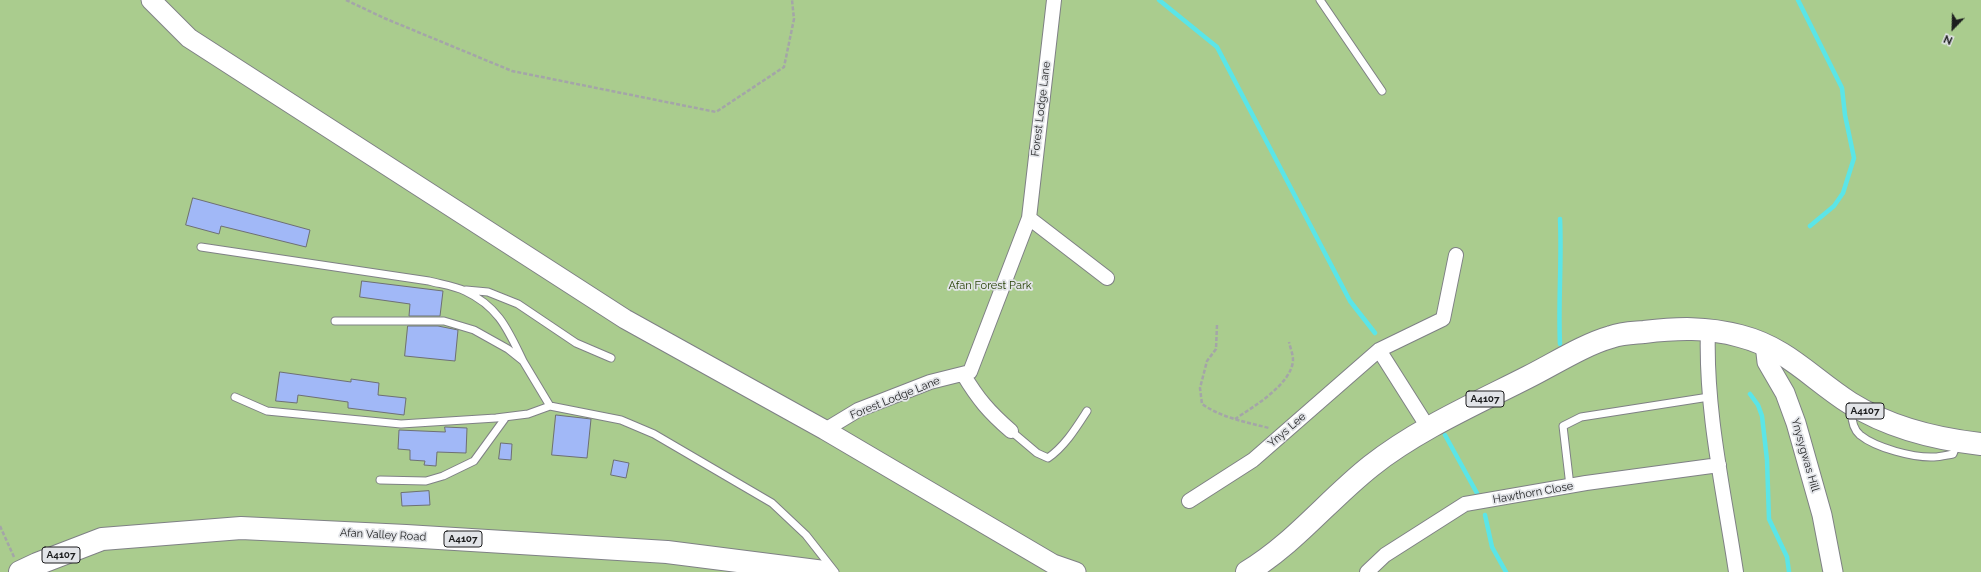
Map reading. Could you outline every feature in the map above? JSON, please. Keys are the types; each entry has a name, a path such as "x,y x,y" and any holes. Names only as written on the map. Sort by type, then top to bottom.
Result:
{"main road":[{"path":"151,0 189,38 618,314 825,430 1053,564 1076,572"},
{"name":"A4107","path":"1247,572 1284,547 1347,486 1373,464 1429,430 1576,352 1611,337 1675,328 1708,329 1740,336 1765,344 1788,356 1852,404 1896,426 1958,442 1981,444"},
{"name":"Ynysygwas Hill","path":"1765,344 1767,362 1785,393 1796,423 1822,514 1833,572"},
{"name":"Afan Valley Road","path":"21,572 37,564 102,539 241,528 406,536 667,552 824,572"}],"street":[{"name":"Forest Lodge Lane","path":"825,430 858,410 930,382 970,372 1029,218 1054,0"},
{"path":"1029,218 1107,278"},
{"name":"Ynys Lee","path":"1189,501 1253,460 1379,350 1443,319 1456,255"},
{"path":"1708,329 1706,359 1709,397 1736,572"},
{"path":"1379,350 1429,430"},
{"path":"963,374 976,396 991,414 1011,431"},
{"name":"Hawthorn Close","path":"1367,572 1386,555 1465,504 1570,486 1720,464"}],"lane":[{"path":"1320,0 1382,91"},
{"path":"201,247 429,282 464,290 488,292 518,304 576,343 611,358"},
{"path":"464,290 490,306 506,327 523,361 550,406"},
{"path":"335,321 444,321 474,330 508,349 523,361"},
{"path":"235,397 267,412 401,424 506,417 528,414 550,406 621,420 654,434 772,503 806,535 835,572"},
{"path":"1570,486 1563,426 1581,418 1709,397"},
{"path":"1011,431 1037,453 1048,458 1070,437 1087,411"},
{"path":"380,480 426,481 443,476 474,461 506,417"}],"path":[{"path":"346,0 384,18 512,71 716,112 784,67 794,18 792,0"},
{"path":"1217,326 1216,349 1207,361 1200,388 1202,404 1212,410 1235,419 1285,432"},
{"path":"1235,419 1281,384 1290,374 1293,360 1289,342"},
{"path":"0,526 21,572"}],"green space":[{"name":"Afan Forest Park","path":"0,0 1981,0 1981,572 0,572"}],"building":[{"path":"193,198 310,230 306,247 221,226 219,234 186,225"},
{"path":"362,281 443,291 440,316 409,316 410,304 360,297"},
{"path":"408,326 438,326 458,330 455,361 405,356"},
{"path":"280,372 351,382 351,379 379,383 378,395 406,398 404,415 348,408 348,402 298,395 297,403 276,401"},
{"path":"556,415 591,419 587,458 552,455"},
{"path":"445,427 467,428 466,453 437,452 436,466 424,465 425,461 410,460 410,450 398,449 399,430 445,432"},
{"path":"501,443 512,444 511,460 499,459"},
{"path":"614,460 629,463 626,478 611,475"},
{"path":"429,491 430,505 402,506 401,493"}],"waterway":[{"path":"1159,0 1217,47 1350,301 1375,333"},
{"path":"1798,0 1842,88 1845,115 1854,158 1843,193 1834,206 1810,226"},
{"path":"1560,219 1560,344"},
{"path":"1750,394 1758,405 1762,416 1767,460 1769,519 1787,557 1789,572"},
{"path":"1445,435 1478,495"},
{"path":"1485,515 1492,547 1506,572"}]}
